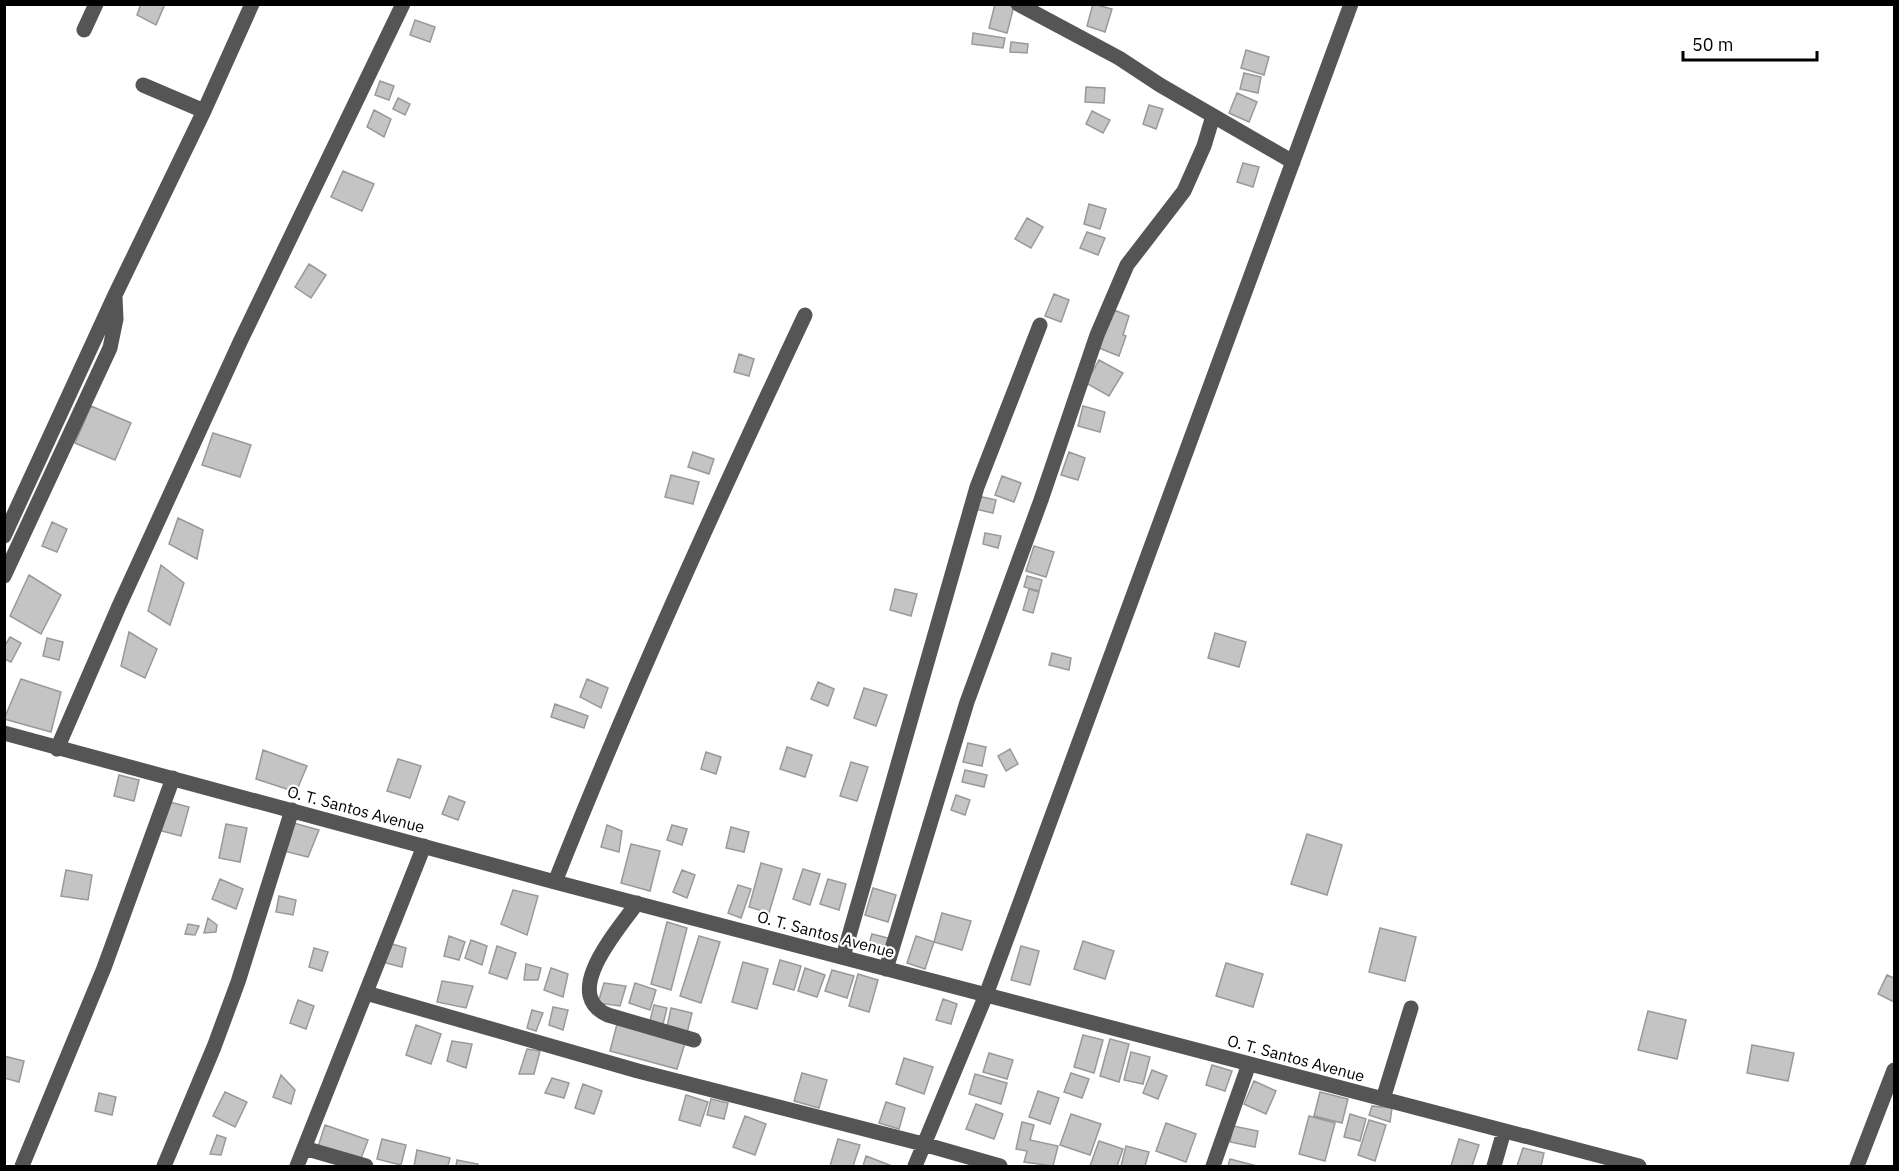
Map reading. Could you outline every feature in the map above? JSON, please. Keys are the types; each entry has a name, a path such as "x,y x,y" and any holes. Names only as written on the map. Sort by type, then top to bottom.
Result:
{"street":[{"path":"84,30 96,4"},
{"path":"4,537 252,4"},
{"path":"57,749 119,606 240,342 403,4"},
{"path":"1018,4 1119,58 1293,162"},
{"path":"915,1167 986,995 1352,4"},
{"path":"143,85 204,111"},
{"path":"886,969 967,702 1041,500 1097,335 1127,265 1184,192 1204,146 1213,116"},
{"path":"4,576 110,348 117,319 115,295"},
{"path":"555,882 603,762 679,588 805,315"},
{"path":"843,957 977,488 1040,326"},
{"name":"O. T. Santos Avenue","path":"4,733 555,882 1639,1167"},
{"path":"22,1167 104,968 173,778"},
{"path":"164,1167 214,1047 238,982 292,810"},
{"path":"297,1167 424,846"},
{"path":"637,903 596,961 591,977 591,1001 597,1011 694,1040"},
{"path":"366,993 638,1071 923,1144 1000,1167"},
{"path":"1383,1100 1411,1008"},
{"path":"1213,1167 1248,1064"},
{"path":"1857,1167 1894,1070"},
{"path":"1494,1167 1504,1131"},
{"path":"304,1148 366,1167"}],"building":[{"path":"141,4 165,4 156,25 137,15"},
{"path":"995,4 1014,6 1007,33 989,28"},
{"path":"1093,4 1112,9 1105,32 1087,26"},
{"path":"415,20 435,27 430,42 410,35"},
{"path":"973,33 1005,38 1003,48 972,44"},
{"path":"1011,42 1028,44 1027,53 1010,52"},
{"path":"1246,50 1269,57 1264,75 1241,68"},
{"path":"1244,73 1261,77 1258,93 1240,89"},
{"path":"380,81 394,86 389,100 375,95"},
{"path":"1086,87 1105,88 1104,103 1085,102"},
{"path":"1237,93 1257,102 1249,122 1229,113"},
{"path":"398,98 410,104 405,115 393,109"},
{"path":"1149,105 1163,109 1156,129 1143,124"},
{"path":"374,110 391,119 384,137 367,127"},
{"path":"1092,111 1110,120 1103,133 1086,124"},
{"path":"1243,163 1259,167 1253,187 1237,182"},
{"path":"343,171 374,184 362,211 331,197"},
{"path":"1089,204 1106,209 1100,229 1084,224"},
{"path":"1027,218 1043,227 1031,248 1015,239"},
{"path":"1087,232 1105,238 1098,255 1080,248"},
{"path":"309,264 326,275 311,298 295,287"},
{"path":"1054,294 1069,300 1061,322 1045,316"},
{"path":"1114,310 1129,316 1123,335 1126,336 1119,356 1099,348"},
{"path":"739,354 754,359 749,376 734,372"},
{"path":"1099,360 1123,373 1109,396 1086,383"},
{"path":"91,406 131,423 115,460 75,443"},
{"path":"1083,406 1105,412 1100,432 1078,426"},
{"path":"213,433 251,445 240,477 202,465"},
{"path":"693,452 714,459 709,474 688,467"},
{"path":"1069,452 1085,458 1078,480 1061,475"},
{"path":"671,475 699,482 693,504 665,497"},
{"path":"1002,476 1021,483 1014,502 995,495"},
{"path":"978,496 996,500 993,513 975,509"},
{"path":"178,518 203,530 197,559 169,544"},
{"path":"52,522 67,529 57,552 42,546"},
{"path":"985,533 1001,536 998,548 983,544"},
{"path":"1034,546 1054,552 1046,577 1026,571"},
{"path":"161,565 184,583 170,625 148,611"},
{"path":"29,575 61,595 41,634 10,616"},
{"path":"1027,576 1042,580 1039,591 1024,587"},
{"path":"895,589 917,594 911,616 890,610"},
{"path":"1029,589 1039,592 1033,613 1023,610"},
{"path":"129,632 157,649 145,678 121,666"},
{"path":"1215,633 1246,642 1239,667 1208,658"},
{"path":"10,637 21,643 11,662 4,659 4,647"},
{"path":"47,638 63,642 59,660 43,656"},
{"path":"1052,653 1071,658 1069,670 1049,665"},
{"path":"21,679 61,692 51,732 4,719"},
{"path":"587,679 608,688 601,708 580,697"},
{"path":"818,682 834,689 828,706 811,699"},
{"path":"864,688 887,695 876,726 854,718"},
{"path":"555,704 588,716 584,728 551,717"},
{"path":"968,743 986,747 982,766 963,762"},
{"path":"787,747 812,755 805,777 780,769"},
{"path":"1010,749 1018,764 1006,771 998,756"},
{"path":"263,750 307,766 296,792 256,779"},
{"path":"706,752 721,757 716,774 701,769"},
{"path":"398,759 421,766 410,798 387,791"},
{"path":"851,762 868,767 857,801 840,796"},
{"path":"965,770 987,775 984,787 962,782"},
{"path":"119,775 139,780 134,801 114,796"},
{"path":"956,795 970,800 965,815 951,810"},
{"path":"449,796 465,802 458,820 442,814"},
{"path":"166,801 189,807 181,836 158,830"},
{"path":"290,822 319,830 308,857 284,851"},
{"path":"226,824 247,828 240,862 219,858"},
{"path":"607,825 622,831 619,852 601,847"},
{"path":"672,825 687,829 682,845 667,840"},
{"path":"731,827 749,832 744,852 726,848"},
{"path":"1307,834 1342,845 1327,895 1291,884"},
{"path":"631,844 660,851 650,891 621,883"},
{"path":"761,863 782,869 769,913 749,907"},
{"path":"803,869 820,874 810,905 793,899"},
{"path":"66,870 92,875 88,900 61,896"},
{"path":"682,870 695,875 687,898 673,892"},
{"path":"220,879 243,889 236,909 212,899"},
{"path":"828,879 846,884 839,910 820,904"},
{"path":"738,885 751,889 741,918 728,913"},
{"path":"873,888 896,895 888,922 865,915"},
{"path":"513,890 538,896 527,935 501,924"},
{"path":"279,896 296,900 293,915 276,912"},
{"path":"942,913 971,921 962,950 934,942"},
{"path":"208,918 217,925 216,932 204,933"},
{"path":"667,922 687,928 671,990 651,984"},
{"path":"188,924 199,926 195,935 185,934"},
{"path":"1380,928 1416,937 1405,981 1369,972"},
{"path":"872,934 888,938 883,955 867,951"},
{"path":"449,936 465,942 459,960 444,956"},
{"path":"699,936 720,942 701,1003 680,996"},
{"path":"916,936 934,942 925,969 907,963"},
{"path":"471,940 487,946 482,965 465,958"},
{"path":"1083,941 1114,951 1105,979 1074,969"},
{"path":"389,943 406,948 402,967 382,962"},
{"path":"497,946 516,953 507,979 489,973"},
{"path":"1021,946 1039,951 1030,985 1011,980"},
{"path":"314,948 328,952 322,971 309,967"},
{"path":"780,960 801,966 794,990 773,984"},
{"path":"743,962 768,969 757,1009 732,1002"},
{"path":"1226,963 1263,974 1253,1007 1216,996"},
{"path":"526,964 541,968 538,980 524,980"},
{"path":"551,968 568,974 563,997 544,990"},
{"path":"805,968 825,975 817,997 798,991"},
{"path":"832,970 854,976 847,998 825,991"},
{"path":"858,974 878,980 869,1012 849,1006"},
{"path":"1887,975 1894,978 1894,1002 1878,994"},
{"path":"442,981 473,986 466,1008 437,1002"},
{"path":"604,983 626,986 620,1006 598,1003"},
{"path":"635,983 656,990 650,1010 629,1003"},
{"path":"943,999 957,1004 951,1024 936,1020"},
{"path":"298,1000 314,1006 306,1029 290,1023"},
{"path":"654,1005 667,1008 662,1028 649,1024"},
{"path":"553,1007 568,1010 563,1030 549,1025"},
{"path":"671,1008 692,1013 687,1033 667,1027"},
{"path":"532,1010 543,1013 536,1031 527,1028"},
{"path":"1648,1011 1686,1020 1677,1059 1638,1050"},
{"path":"617,1024 685,1043 677,1069 610,1051"},
{"path":"416,1025 441,1034 431,1064 406,1055"},
{"path":"1083,1035 1103,1040 1094,1073 1074,1067"},
{"path":"1110,1039 1129,1044 1119,1082 1100,1076"},
{"path":"452,1041 472,1044 466,1068 447,1061"},
{"path":"1752,1045 1794,1053 1788,1081 1747,1073"},
{"path":"527,1049 540,1051 534,1074 519,1074"},
{"path":"1131,1052 1150,1057 1143,1084 1124,1080"},
{"path":"989,1053 1013,1060 1007,1079 983,1072"},
{"path":"4,1056 24,1061 19,1082 4,1078"},
{"path":"904,1058 933,1067 924,1094 896,1084"},
{"path":"1212,1065 1232,1071 1225,1091 1206,1085"},
{"path":"1152,1070 1167,1076 1158,1099 1143,1093"},
{"path":"802,1073 827,1080 819,1108 794,1101"},
{"path":"1071,1073 1089,1079 1082,1098 1064,1092"},
{"path":"975,1074 1007,1083 1001,1104 969,1094"},
{"path":"281,1075 295,1090 291,1104 273,1097"},
{"path":"552,1078 569,1083 564,1098 545,1093"},
{"path":"1254,1081 1276,1091 1266,1114 1244,1104"},
{"path":"583,1084 602,1091 594,1114 575,1108"},
{"path":"1038,1091 1059,1098 1050,1124 1029,1117"},
{"path":"225,1092 247,1102 235,1127 213,1116"},
{"path":"1320,1092 1348,1099 1342,1123 1314,1116"},
{"path":"99,1093 116,1097 112,1115 95,1111"},
{"path":"686,1095 708,1102 700,1126 679,1120"},
{"path":"711,1099 728,1103 724,1119 707,1115"},
{"path":"886,1102 905,1108 899,1129 879,1123"},
{"path":"976,1104 1003,1114 994,1139 966,1129"},
{"path":"1372,1106 1392,1108 1390,1122 1369,1115"},
{"path":"1071,1114 1101,1124 1090,1155 1060,1145"},
{"path":"1350,1114 1366,1119 1360,1141 1344,1137"},
{"path":"745,1116 766,1124 755,1155 733,1147"},
{"path":"1309,1116 1335,1123 1325,1161 1299,1154"},
{"path":"1369,1120 1386,1125 1375,1161 1358,1155"},
{"path":"1022,1122 1034,1125 1030,1140 1058,1146 1053,1166 1024,1162 1027,1151 1016,1149"},
{"path":"1166,1123 1196,1134 1186,1162 1156,1151"},
{"path":"325,1125 368,1140 360,1161 318,1147"},
{"path":"1233,1126 1258,1131 1255,1147 1230,1142"},
{"path":"217,1135 226,1138 221,1155 210,1154"},
{"path":"382,1139 406,1145 401,1165 377,1159"},
{"path":"838,1139 860,1145 853,1166 830,1166"},
{"path":"1459,1139 1479,1145 1472,1166 1451,1166"},
{"path":"1099,1141 1123,1149 1117,1166 1090,1166"},
{"path":"1126,1146 1149,1152 1145,1166 1121,1166"},
{"path":"1523,1148 1544,1153 1541,1166 1517,1166"},
{"path":"417,1150 450,1158 448,1166 414,1166"},
{"path":"866,1156 892,1166 863,1166"},
{"path":"1230,1159 1257,1166 1228,1166"},
{"path":"457,1160 478,1164 478,1166 456,1166"}]}
